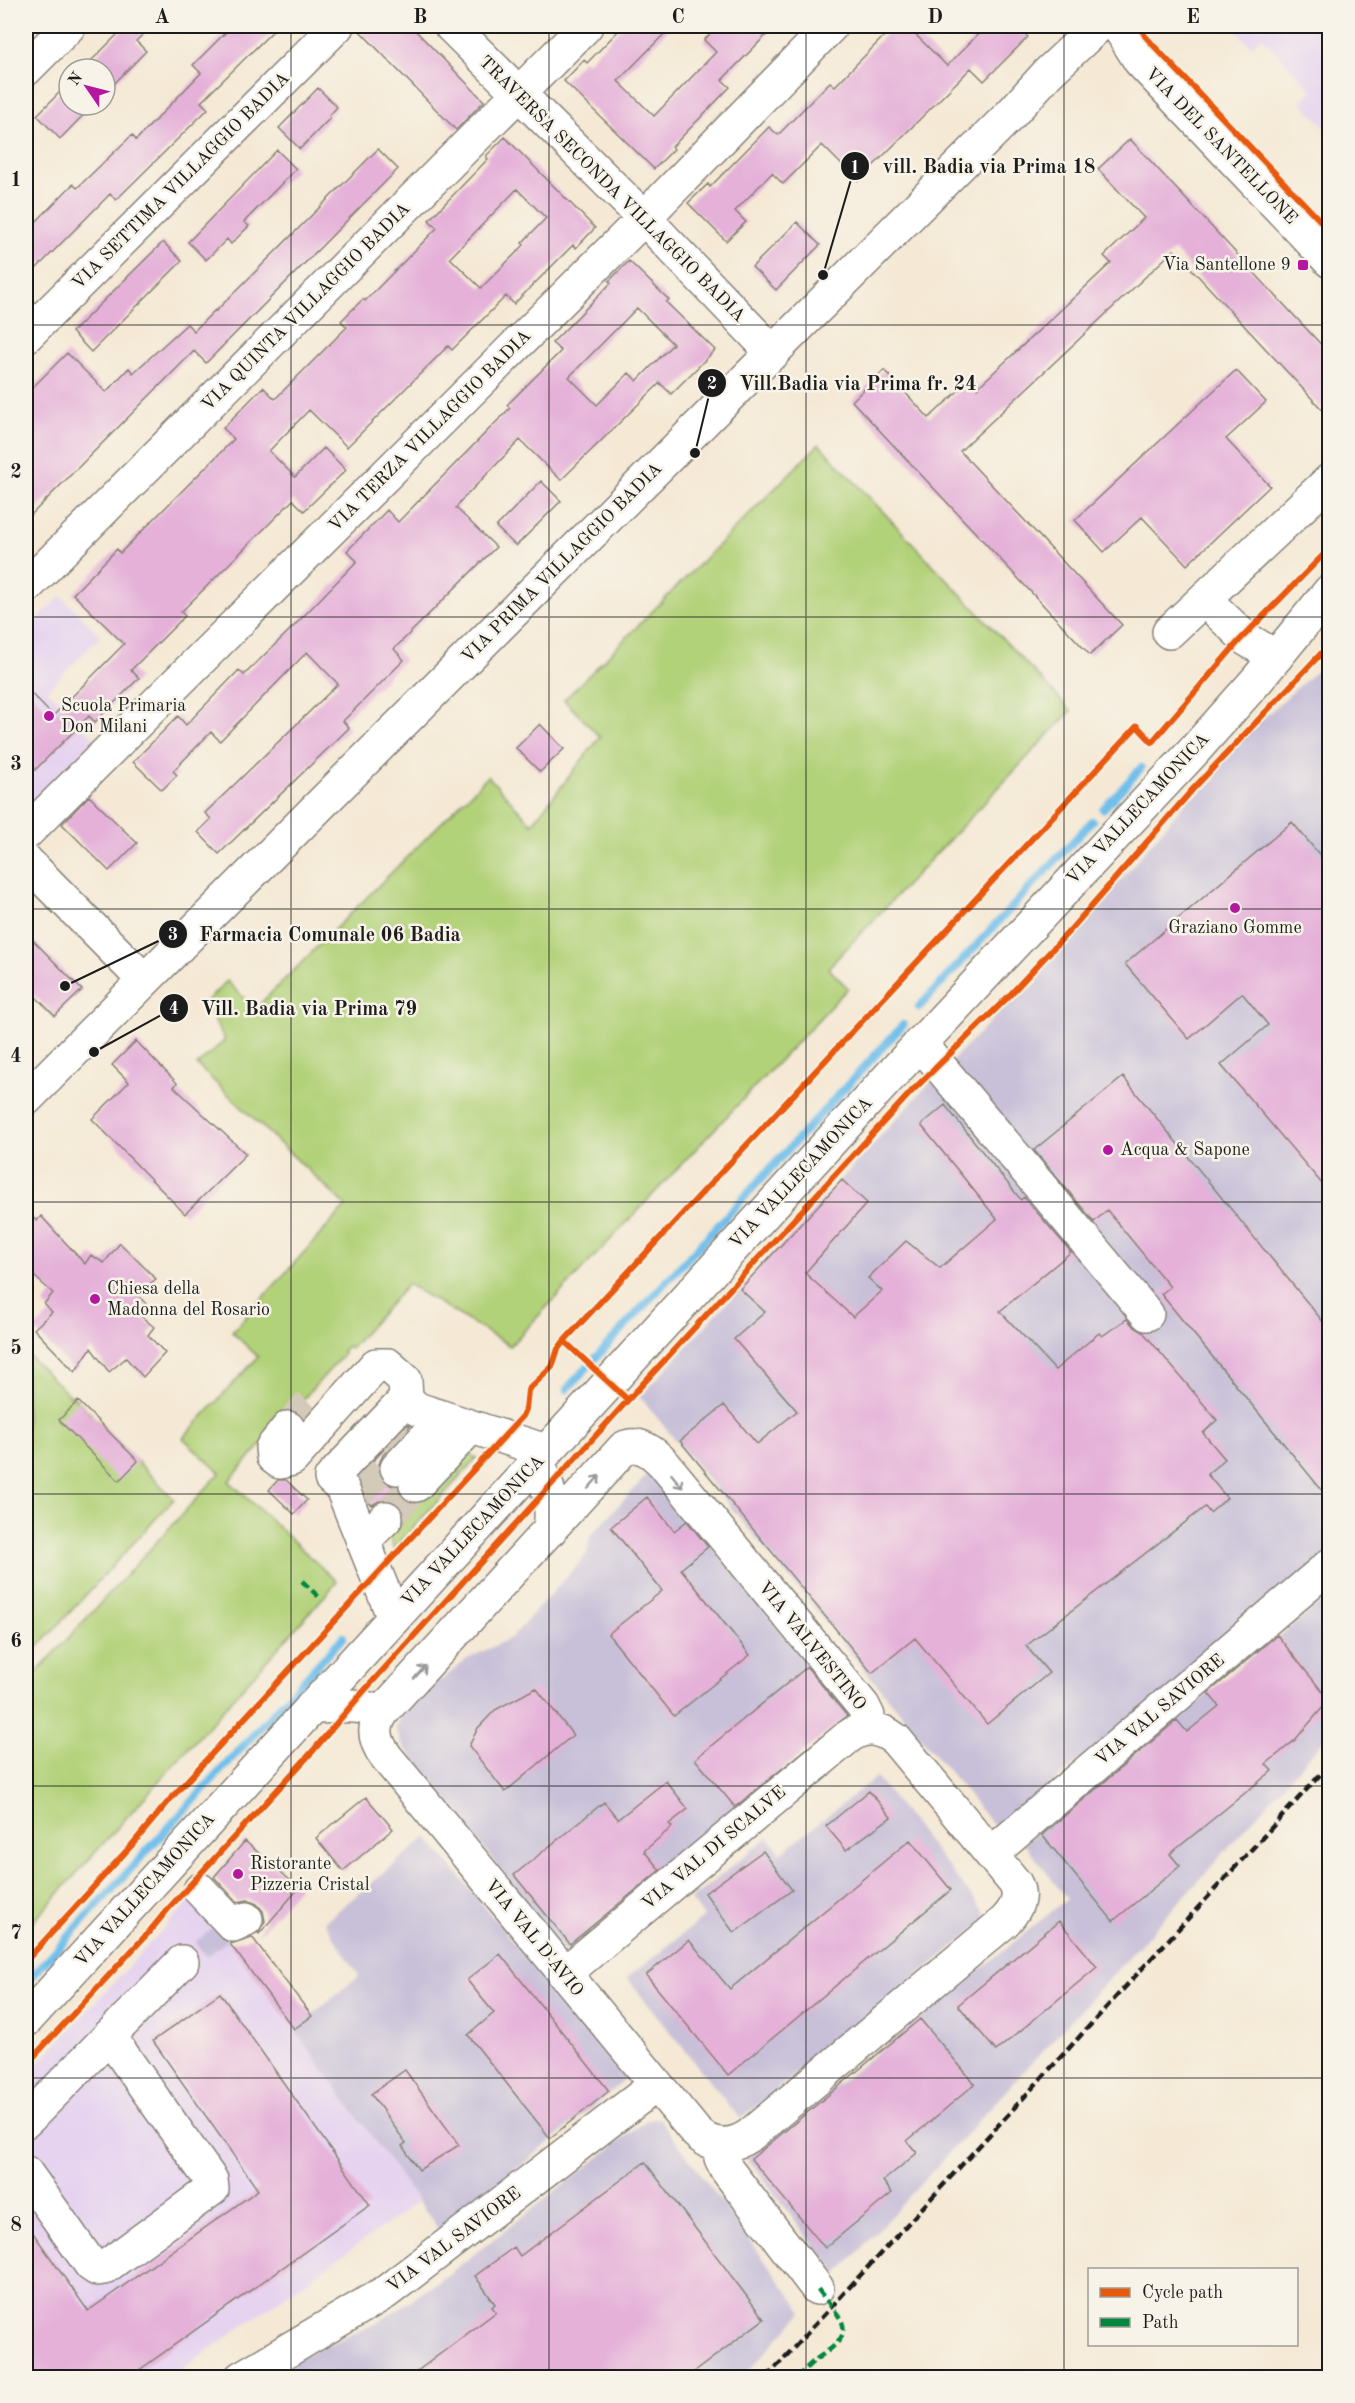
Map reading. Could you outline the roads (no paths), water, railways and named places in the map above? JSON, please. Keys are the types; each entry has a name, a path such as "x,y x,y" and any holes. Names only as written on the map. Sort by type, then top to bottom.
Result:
{"street":[{"path":"26,69 69,26"},
{"name":"VIA SETTIMA VILLAGGIO BADIA","path":"26,336 337,26"},
{"name":"TRAVERSA SECONDA VILLAGGIO BADIA","path":"451,26 644,218 773,353"},
{"name":"VIA QUINTA VILLAGGIO BADIA","path":"26,587 586,26"},
{"name":"VIA TERZA VILLAGGIO BADIA","path":"26,833 644,218 831,26"},
{"name":"VIA PRIMA VILLAGGIO BADIA","path":"26,1099 773,353 1003,122 1048,73 1098,26"},
{"name":"VIA DEL SANTELLONE","path":"1118,26 1140,61 1329,261"},
{"path":"1169,632 1329,480"},
{"name":"VIA VALLECAMONICA","path":"26,2020 920,1043 1151,797 1267,668 1329,591"},
{"path":"1204,599 1246,639 1267,668"},
{"name":"VIA VALLECAMONICA","path":"1267,668 1329,614"},
{"path":"26,861 144,980"},
{"path":"920,1043 1147,1314"},
{"path":"275,1459 273,1446 300,1432 356,1387 376,1365 388,1365 405,1380 431,1417 541,1456 549,1489 552,1516 550,1530 380,1715 363,1707 312,1707"},
{"path":"316,1398 337,1377 345,1378 356,1387"},
{"path":"407,1477 431,1417"},
{"path":"358,1504 431,1417"},
{"path":"300,1432 358,1504 394,1618"},
{"name":"VIA VALVESTINO","path":"550,1530 624,1448 633,1445 657,1457 863,1706 868,1716 868,1728 883,1731 896,1740 1018,1888 1016,1905 1004,1922 758,2128 735,2143 719,2145"},
{"name":"VIA VAL SAVIORE","path":"991,1854 1329,1565"},
{"name":"VIA VAL D'AVIO","path":"380,1715 375,1732 381,1750 656,2085 700,2136 719,2145"},
{"name":"VIA VAL DI SCALVE","path":"564,1974 854,1732 868,1728"},
{"path":"200,1890 233,1925 246,1919"},
{"path":"26,2121 182,1962"},
{"path":"26,2174 91,2265 97,2269 104,2268 212,2190 211,2180 109,2036"},
{"name":"VIA VAL SAVIORE","path":"241,2378 386,2292 656,2085"},
{"path":"719,2145 721,2158 727,2170 817,2288"}],"waterway":[{"path":"1103,809 1141,768"},
{"path":"919,1007 1092,821"},
{"path":"567,1389 903,1025"},
{"path":"26,1983 343,1637"}],"tunnel":[{"path":"288,1428 316,1398"},
{"path":"358,1492 412,1433"},
{"path":"386,1518 416,1485"}],"railway":[{"path":"766,2378 1330,1764"}],"place":[{"name":"Via Santellone 9","path":"1303,265"},
{"name":"vill. Badia via Prima 18","path":"823,275"},
{"name":"Vill.Badia via Prima fr. 24","path":"695,453"},
{"name":"Scuola Primaria Don Milani","path":"49,716"},
{"name":"Graziano Gomme","path":"1235,908"},
{"name":"Farmacia Comunale 06 Badia","path":"65,986"},
{"name":"Vill. Badia via Prima 79","path":"94,1052"},
{"name":"Acqua & Sapone","path":"1108,1150"},
{"name":"Chiesa della Madonna del Rosario","path":"95,1299"},
{"name":"Ristorante Pizzeria Cristal","path":"238,1874"}]}
